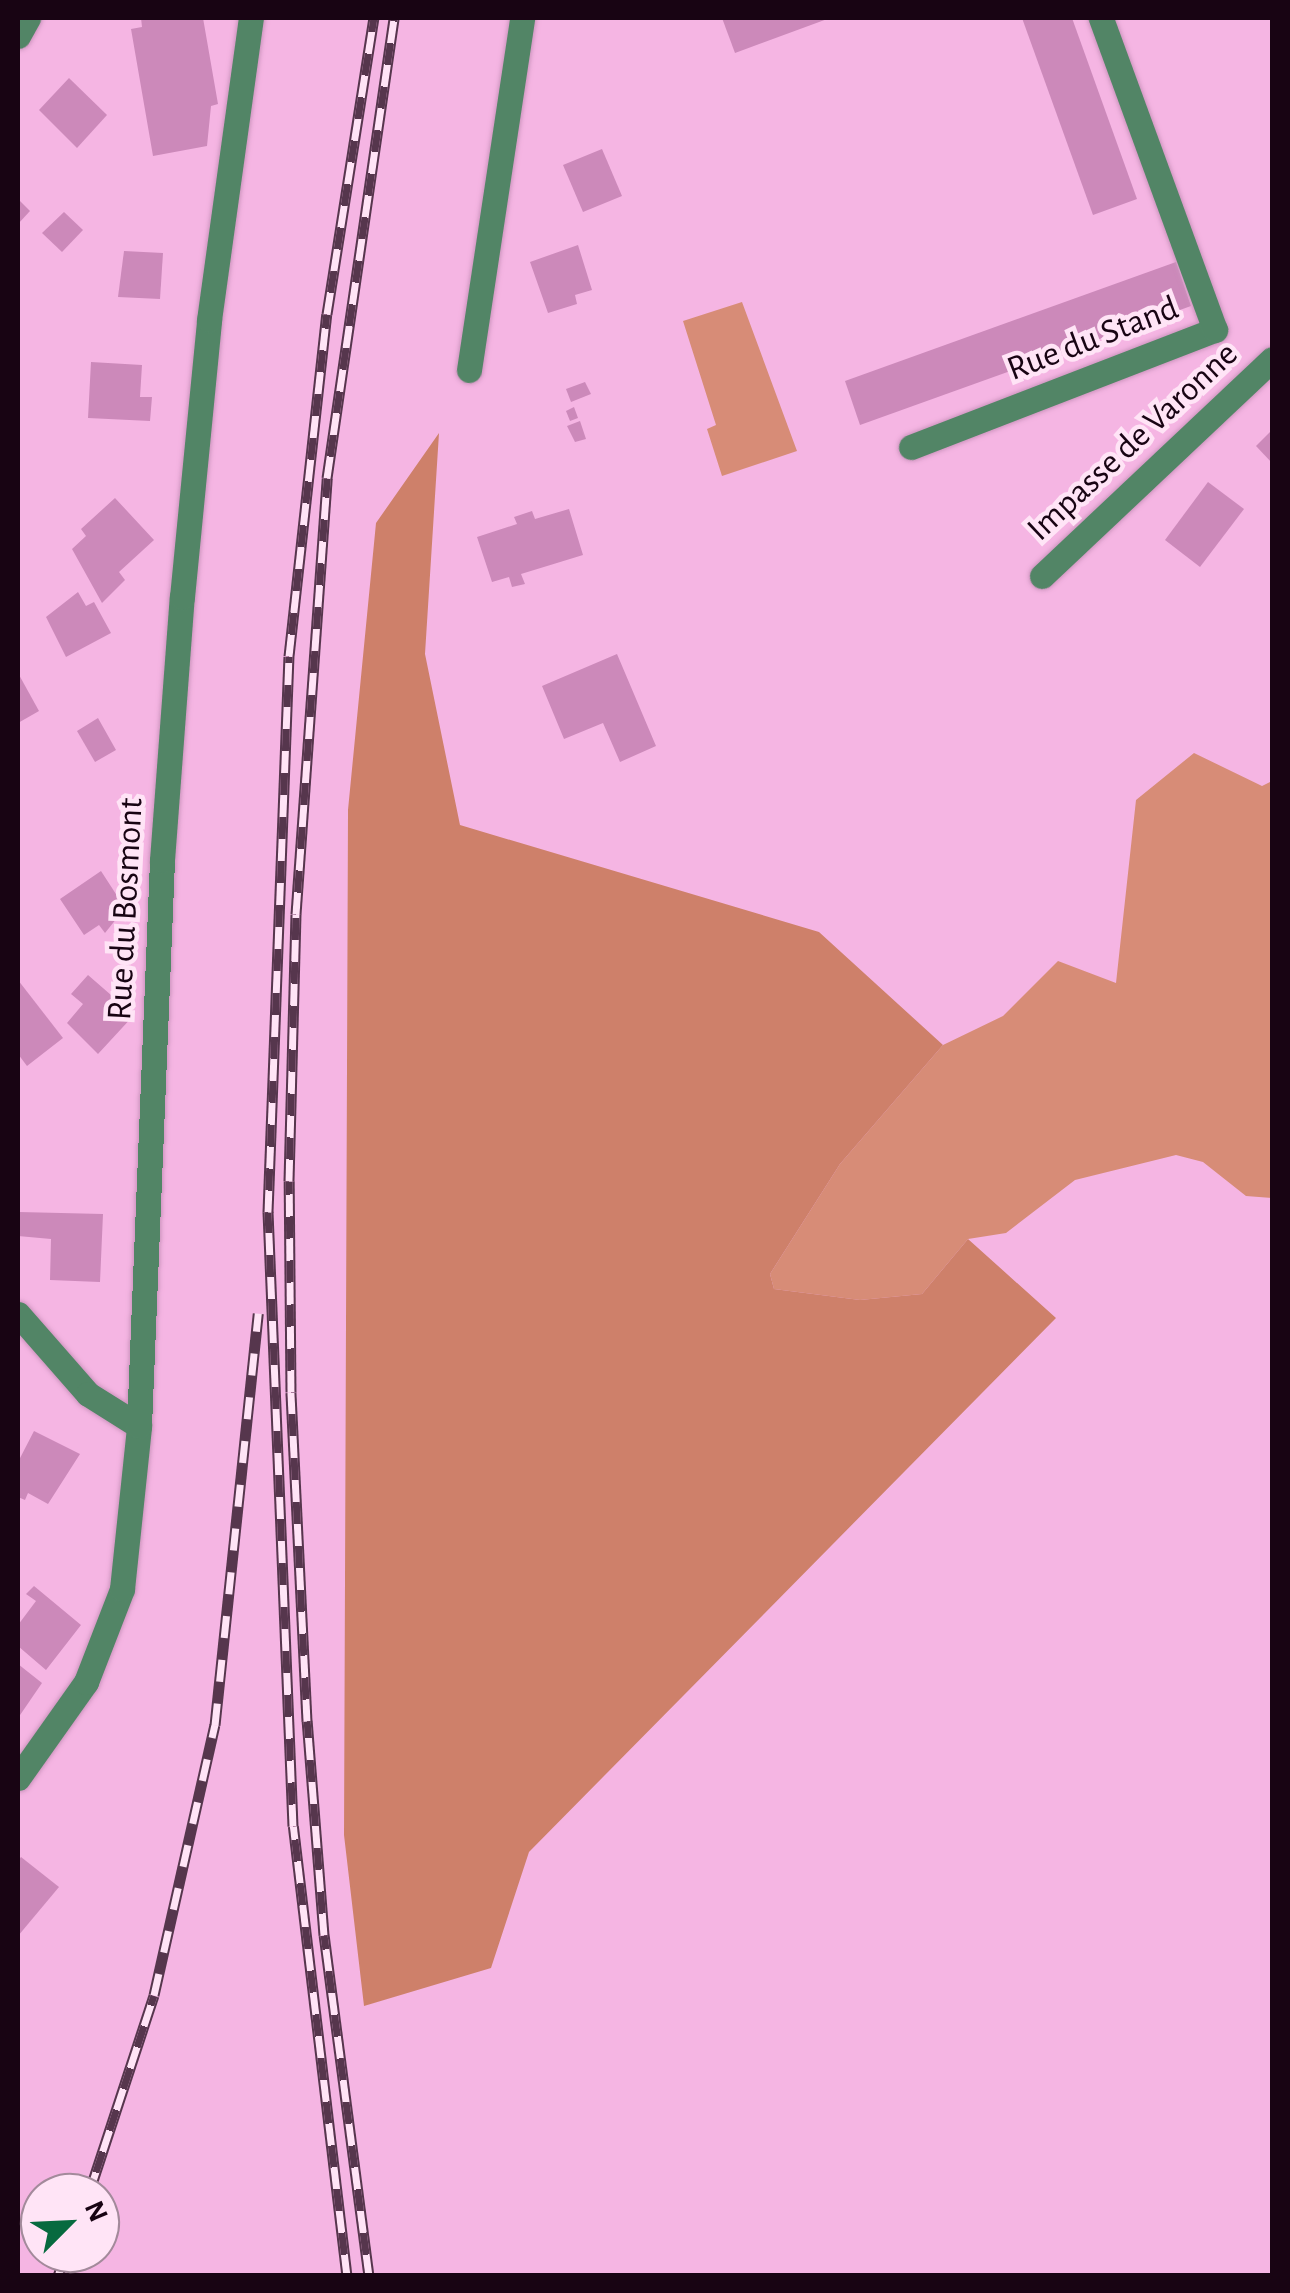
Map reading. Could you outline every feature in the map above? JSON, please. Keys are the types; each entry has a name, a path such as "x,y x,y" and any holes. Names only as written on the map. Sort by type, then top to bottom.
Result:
{"street":[{"path":"18,36 28,18"},
{"name":"Rue du Bosmont","path":"18,1778 86,1682 108,1636 122,1588 138,1426 162,860 182,597 209,320 251,18"},
{"path":"469,370 522,18"},
{"name":"Rue du Stand","path":"910,447 1215,330 1101,18"},
{"name":"Impasse de Varonne","path":"1042,576 1272,360"},
{"path":"18,1314 88,1394 138,1426"}],"shaded area":[{"path":"742,302 797,451 722,476 707,429 716,425 683,321"},
{"path":"439,433 425,654 460,825 819,932 943,1045 840,1164 770,1274 774,1289 860,1300 922,1294 968,1239 1056,1318 529,1852 491,1968 364,2006 344,1835 348,810 376,523"},
{"path":"1194,753 1262,786 1272,781 1272,1198 1246,1196 1203,1162 1176,1155 1075,1180 1006,1233 968,1239 922,1294 860,1300 774,1289 770,1274 840,1164 943,1045 1003,1016 1058,961 1116,983 1136,800"}],"building":[{"path":"141,18 203,18 218,104 211,106 207,146 153,156 131,29 142,27"},
{"path":"722,18 830,18 735,53"},
{"path":"1022,18 1072,18 1137,199 1093,215"},
{"path":"69,78 107,115 77,148 39,110"},
{"path":"602,149 622,196 583,212 563,165"},
{"path":"18,199 30,211 18,224"},
{"path":"64,212 83,230 62,252 42,233"},
{"path":"578,245 592,290 575,295 577,304 548,313 530,262"},
{"path":"124,251 163,253 160,299 118,297"},
{"path":"1176,262 1191,306 860,425 845,381"},
{"path":"91,362 142,365 140,397 152,397 150,421 88,418"},
{"path":"585,382 591,394 571,402 566,389"},
{"path":"574,407 578,418 570,421 566,411"},
{"path":"580,421 586,439 575,442 567,426"},
{"path":"1272,430 1272,463 1256,446"},
{"path":"1208,482 1244,509 1200,567 1165,540"},
{"path":"115,498 154,540 119,572 125,580 102,603 72,549 86,536 81,529"},
{"path":"569,509 583,555 521,574 525,584 512,587 509,577 492,582 477,537 517,524 514,517 532,511 535,519"},
{"path":"78,592 86,606 94,602 111,633 66,657 46,617"},
{"path":"617,654 656,746 620,762 603,723 564,739 542,686"},
{"path":"18,673 39,711 18,723"},
{"path":"98,718 116,750 95,762 77,731"},
{"path":"101,871 125,908 105,933 99,925 84,935 60,899"},
{"path":"88,975 134,1015 98,1054 67,1023 83,1004 71,994"},
{"path":"18,980 63,1038 27,1066 18,1054"},
{"path":"19,1212 103,1214 100,1282 50,1280 51,1239 18,1236"},
{"path":"34,1431 80,1454 48,1504 28,1493 25,1500 18,1497 18,1462"},
{"path":"34,1586 81,1625 46,1670 18,1646 18,1625 36,1601 26,1594"},
{"path":"18,1664 42,1683 18,1718"},
{"path":"21,1857 59,1887 18,1936 18,1861"}],"railway":[{"path":"347,2276 293,1826 268,1212 289,656 327,314 374,18"},
{"path":"369,2276 324,1935 307,1721 291,1392 289,1181 296,914 327,478 394,18"},
{"path":"96,2173 154,1995 215,1725 258,1313"}]}
